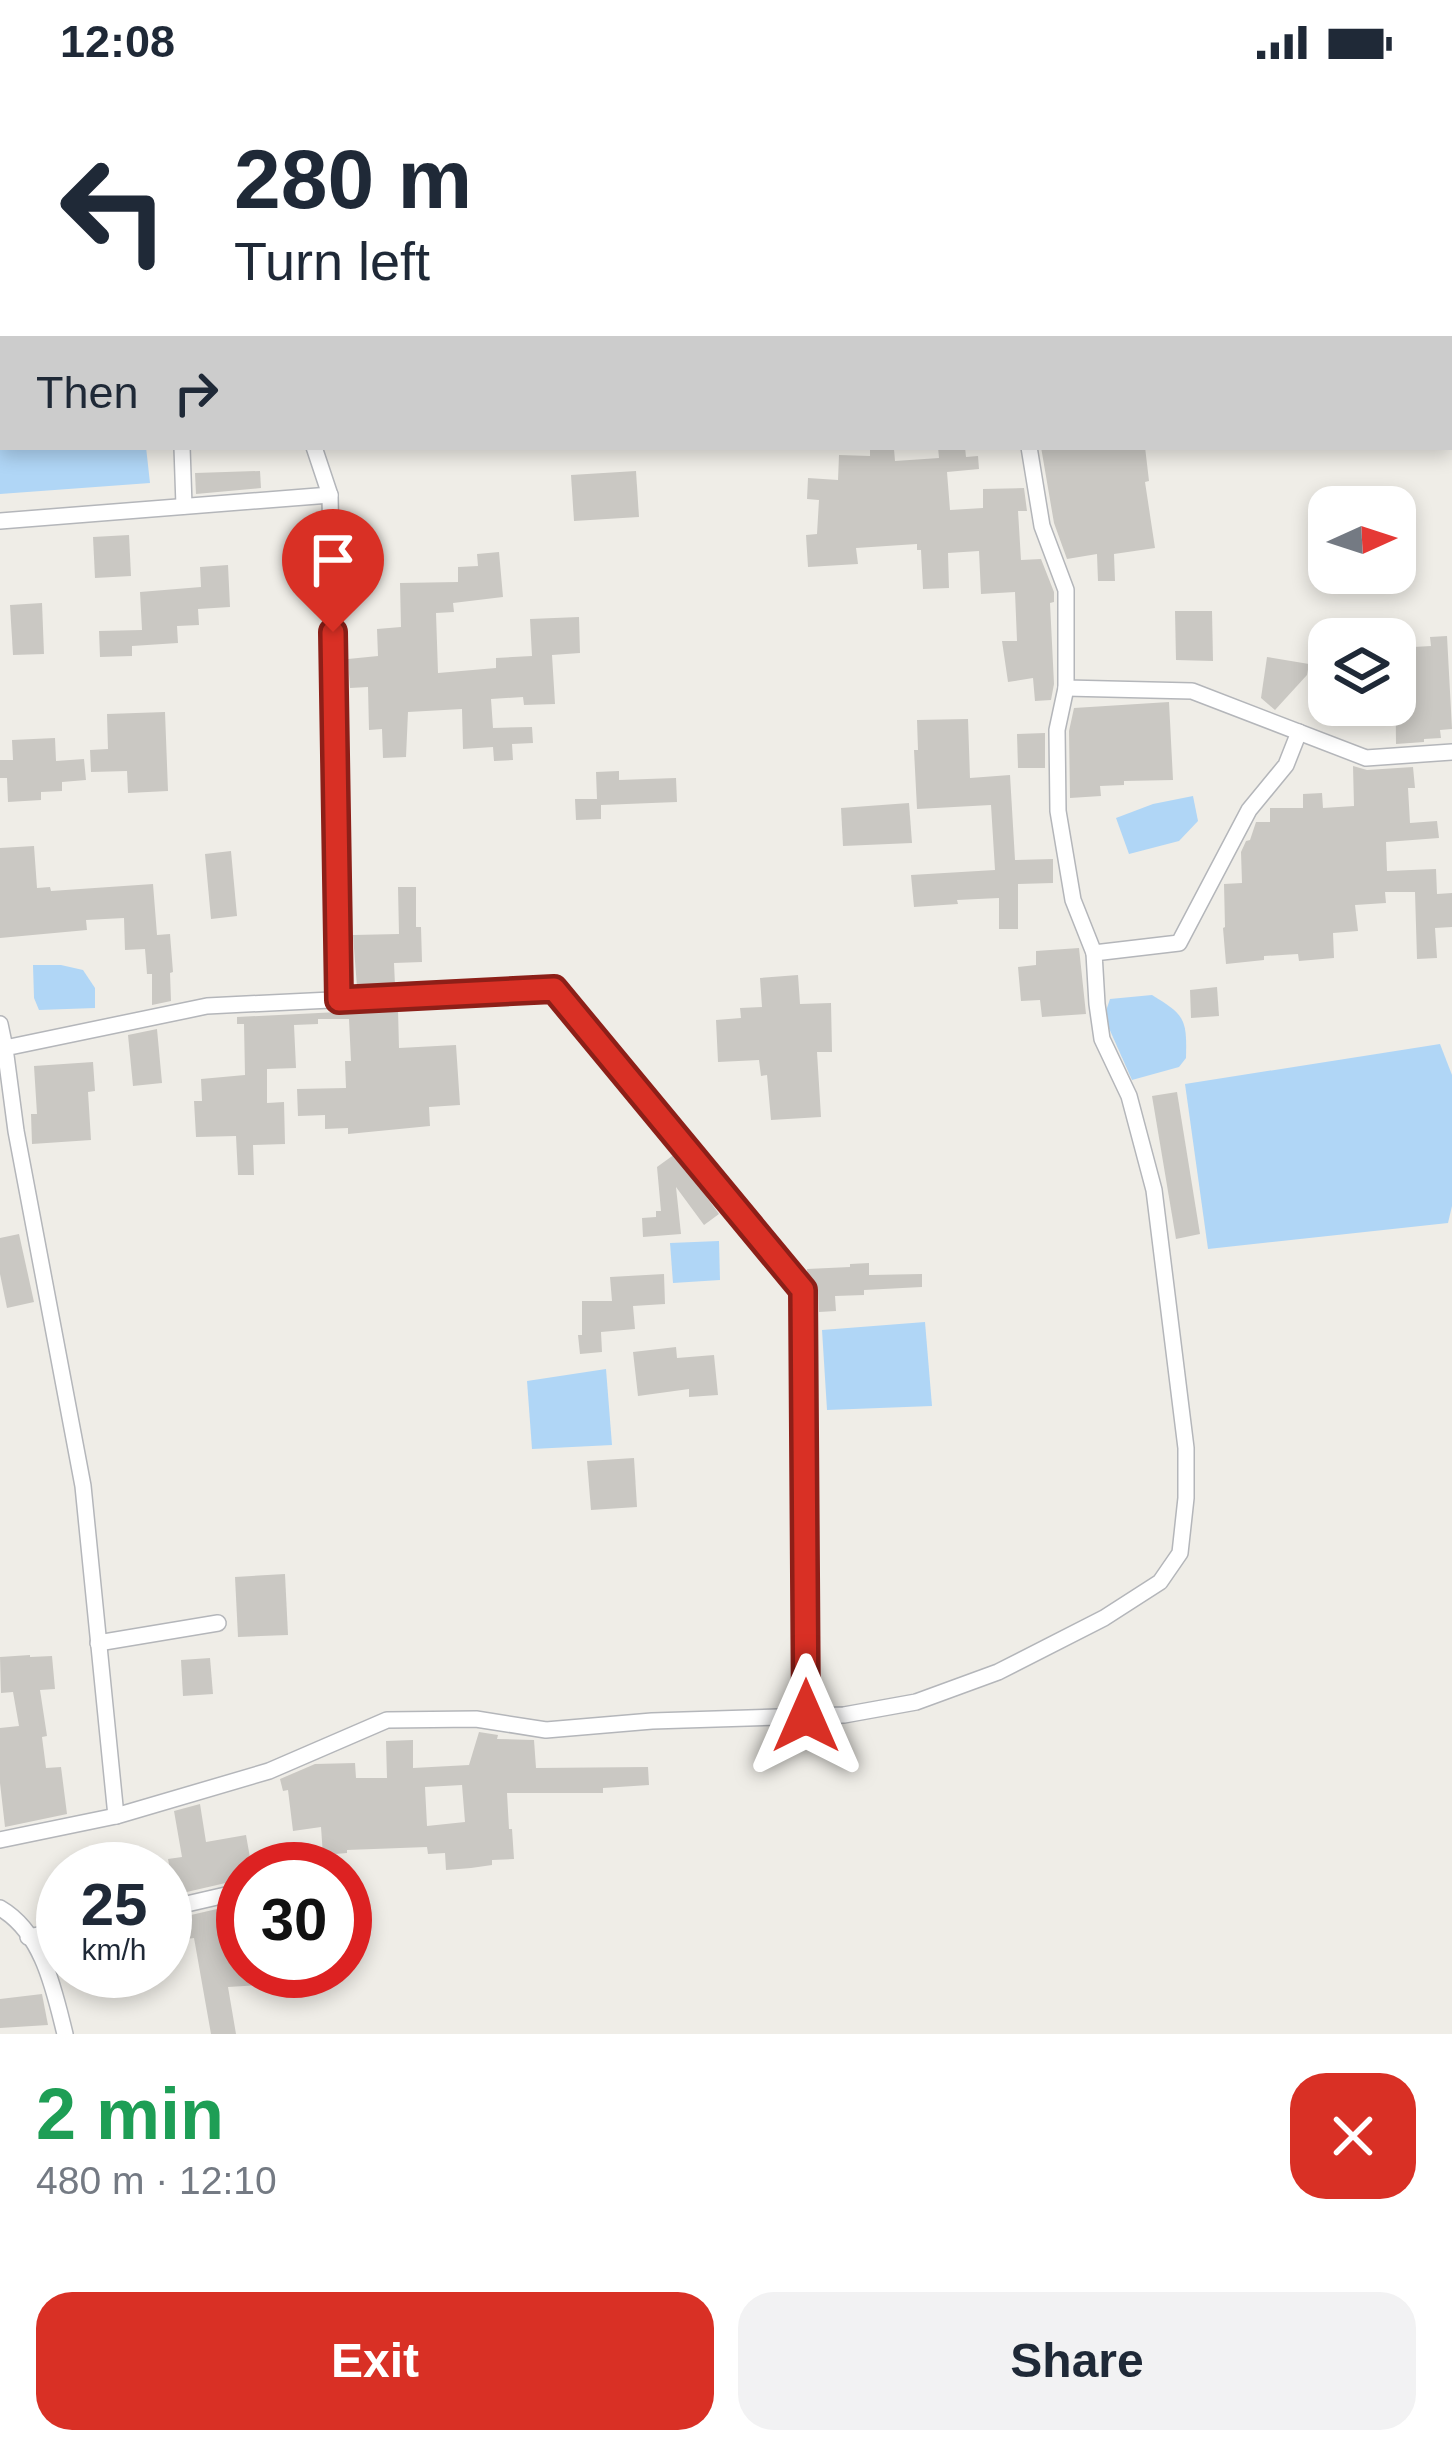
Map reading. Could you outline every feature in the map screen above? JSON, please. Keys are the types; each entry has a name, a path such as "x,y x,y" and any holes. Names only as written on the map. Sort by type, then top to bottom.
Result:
{"street":[{"path":"182,450 184,506"},
{"path":"315,450 330,495 339,1000"},
{"path":"0,1840 116,1816 269,1771 386,1720 476,1719 547,1730 844,1714 916,1702 998,1672 1104,1618 1160,1582 1180,1553 1186,1448 1154,1190 1130,1096 1102,1039 1094,953 1073,899 1058,811 1057,730 1066,688 1066,590 1042,526 1029,450"},
{"path":"0,520 330,495"},
{"path":"1066,688 1192,691 1366,758 1452,752"},
{"path":"1094,953 1179,943 1250,810 1286,765 1299,732"},
{"path":"5,1048 207,1006 554,989 803,1290 806,1716"},
{"path":"0,1024 8,1131 83,1486 116,1816"},
{"path":"98,1643 218,1623"},
{"path":"0,1908 40,1953 65,2034"},
{"path":"28,1936 36,1935"}],"water":[{"path":"0,450 146,450 150,483 0,494"},
{"path":"1193,796 1198,821 1179,841 1129,854 1116,818"},
{"path":"33,965 83,970 95,988 95,1008 39,1010"},
{"path":"1152,995 1182,1019 1186,1058 1179,1067 1132,1080 1104,1017 1110,999"},
{"path":"1440,1044 1452,1075 1448,1223 1208,1249 1185,1084"},
{"path":"719,1241 720,1280 673,1283 670,1243"},
{"path":"925,1322 932,1406 827,1410 822,1330"},
{"path":"606,1369 612,1445 532,1449 527,1381"}],"building":[{"path":"870,450 894,450 895,461 939,458 938,450 965,450 966,457 978,456 979,469 947,472 950,510 983,508 983,489 1024,488 1027,511 1018,511 1021,560 1041,559 1054,592 1050,603 1051,700 1035,701 1033,678 1008,682 1002,641 1017,641 1015,592 981,594 979,551 948,553 949,588 923,589 917,544 856,548 858,564 808,567 806,535 817,534 819,500 807,499 808,478 838,480 839,455 870,456"},
{"path":"1042,450 1145,450 1155,548 1114,554 1115,581 1098,581 1097,554 1067,559 1054,523"},
{"path":"260,471 261,488 196,494 195,473"},
{"path":"636,471 639,517 574,521 571,475"},
{"path":"129,535 131,576 95,578 93,537"},
{"path":"499,552 503,597 453,603 454,612 436,613 438,673 496,668 496,658 532,656 530,619 579,617 580,653 552,655 555,704 524,705 523,697 491,699 493,728 532,727 533,743 512,744 513,760 494,761 493,747 463,749 462,709 408,712 406,757 383,758 382,729 369,730 368,687 350,688 348,659 378,656 377,629 401,627 400,583 458,582 458,567 478,566 477,554"},
{"path":"228,565 230,607 198,609 199,625 177,626 178,643 132,646 132,656 100,657 99,631 142,630 140,592 201,587 200,567"},
{"path":"42,603 44,654 13,655 10,605"},
{"path":"1175,611 1212,611 1213,661 1176,660"},
{"path":"1447,636 1452,729 1440,730 1441,738 1396,744 1396,726 1416,726 1416,647 1431,646 1430,637"},
{"path":"1267,657 1308,664 1307,675 1275,710 1261,698"},
{"path":"1169,702 1173,780 1124,781 1124,785 1100,786 1101,796 1070,798 1069,731 1074,708"},
{"path":"165,712 168,791 128,793 127,771 91,772 90,750 108,749 107,714"},
{"path":"968,719 970,778 1010,775 1015,860 1053,859 1053,883 1018,884 1018,929 999,929 999,898 914,907 911,875 995,870 991,805 917,809 917,720"},
{"path":"1045,733 1045,768 1018,768 1017,734"},
{"path":"55,738 56,761 84,759 86,780 62,782 62,791 41,792 41,800 8,802 0,760 13,760 12,740"},
{"path":"1353,766 1367,770 1413,767 1415,788 1408,788 1410,823 1437,821 1439,838 1386,842 1387,871 1436,869 1437,894 1452,893 1452,927 1435,928 1437,958 1417,959 1415,892 1385,892 1386,903 1355,905 1358,931 1333,933 1334,958 1299,961 1298,954 1226,964 1224,884 1242,883 1241,852 1256,822 1270,822 1270,808 1303,808 1303,794 1322,793 1323,808 1354,806"},
{"path":"619,771 619,780 676,778 677,802 601,805 601,819 576,820 575,799 597,799 596,772"},
{"path":"909,803 912,843 843,846 841,808"},
{"path":"34,846 37,888 153,884 157,935 170,934 171,1001 152,1005 152,974 147,974 145,949 125,950 124,918 86,920 87,930 0,938 0,848"},
{"path":"231,851 237,916 211,919 205,854"},
{"path":"398,887 416,887 422,962 394,963 395,985 357,987 353,935 399,934"},
{"path":"1079,948 1086,1014 1042,1017 1040,1000 1021,1001 1018,967 1036,965 1036,951"},
{"path":"798,975 800,1004 831,1003 832,1052 817,1052 821,1117 771,1120 767,1075 761,1076 759,1060 718,1062 716,1020 741,1018 740,1008 762,1007 760,978"},
{"path":"1217,987 1219,1016 1191,1018 1190,990"},
{"path":"398,1009 399,1048 456,1045 460,1105 429,1107 430,1126 348,1134 348,1128 325,1129 325,1115 298,1116 297,1089 346,1088 345,1061 351,1061 349,1019 318,1019 318,1024 294,1025 296,1068 267,1069 267,1103 284,1102 285,1144 253,1145 254,1175 238,1175 236,1136 196,1137 194,1101 202,1101 201,1079 245,1075 244,1024 237,1024 237,1017"},
{"path":"157,1029 162,1083 133,1086 128,1035"},
{"path":"93,1062 95,1091 88,1092 91,1140 32,1144 31,1114 37,1114 34,1066"},
{"path":"1177,1092 1200,1234 1176,1239 1152,1096"},
{"path":"675,1154 719,1214 704,1225 676,1187 681,1234 643,1237 642,1218 656,1217 656,1211 661,1211 657,1167"},
{"path":"19,1234 34,1302 7,1308 0,1238"},
{"path":"869,1263 869,1275 922,1274 922,1287 835,1296 836,1311 819,1312 818,1290 807,1269"},
{"path":"664,1274 665,1304 633,1306 635,1329 601,1332 602,1352 580,1354 582,1301 612,1301 610,1277"},
{"path":"676,1347 677,1358 714,1355 718,1395 689,1397 689,1389 638,1396 633,1352"},
{"path":"634,1458 637,1507 591,1510 587,1461"},
{"path":"285,1574 288,1635 238,1637 235,1577"},
{"path":"52,1656 55,1689 40,1690 47,1736 42,1737 46,1768 61,1767 67,1814 5,1827 0,1728 19,1726 13,1692 1,1693 0,1657"},
{"path":"210,1658 213,1694 183,1696 181,1660"},
{"path":"479,1732 498,1735 497,1739 534,1740 536,1768 648,1767 649,1785 603,1788 603,1793 507,1793 514,1859 492,1860 492,1865 446,1870 445,1853 428,1854 427,1847 372,1849 372,1842 322,1842 321,1827 293,1831 288,1790 283,1791 280,1779 315,1764 355,1763 356,1778 387,1778 386,1741 413,1740 413,1768 469,1765","holes":["462,1785 465,1822 427,1826 425,1787"]},
{"path":"200,1804 206,1842 246,1835 247,1842 216,1842 216,1885 192,1891 192,1842 179,1842 174,1811"},
{"path":"216,1909 216,1998 230,1998 236,2034 211,2034 192,1938 192,1915"},
{"path":"43,1998 48,2025 0,2028 0,1999"}],"route":[{"path":"333,632 339,1000 554,989 803,1290 806,1716"}]}
